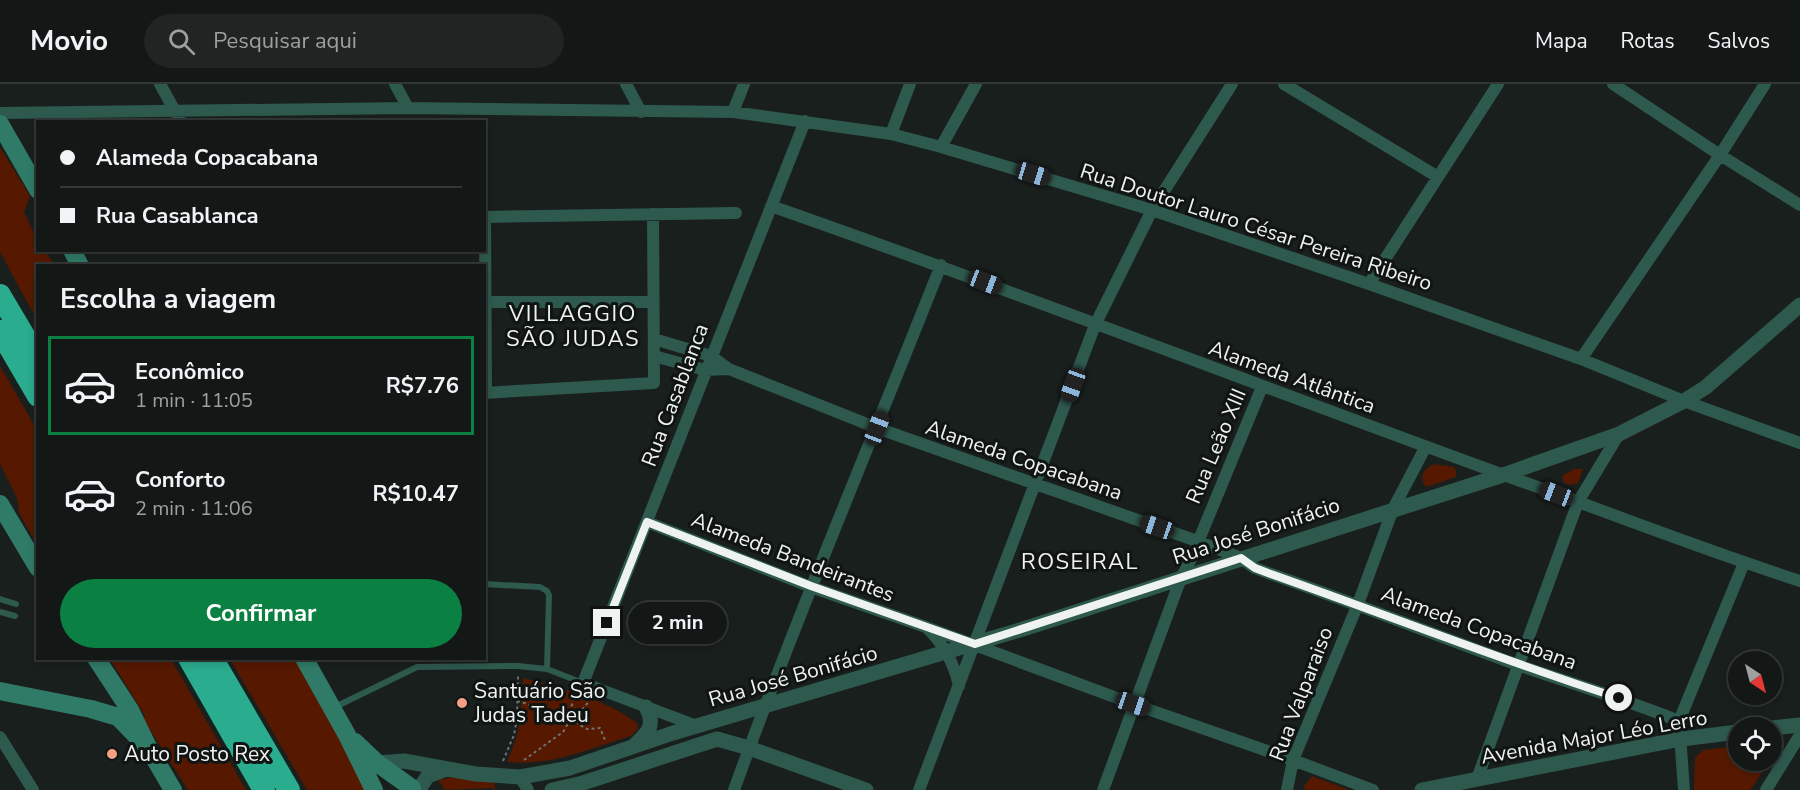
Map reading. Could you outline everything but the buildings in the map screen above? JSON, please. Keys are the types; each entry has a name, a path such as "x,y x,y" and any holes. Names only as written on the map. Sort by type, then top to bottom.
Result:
{"highway":[{"path":"0,295 36,356"},
{"path":"0,331 36,393"},
{"path":"190,660 264,790"},
{"path":"213,660 289,790"}],"main road":[{"path":"0,124 36,187"},
{"path":"0,504 36,565"},
{"path":"97,660 129,710 173,790"},
{"path":"305,660 347,735 374,790"},
{"path":"92,709 99,708 104,702 107,695 107,675"},
{"path":"0,691 92,709 118,717 149,749"},
{"path":"347,735 377,763 414,789"}],"street":[{"path":"160,84 178,116"},
{"path":"395,84 408,108"},
{"path":"626,84 641,112"},
{"path":"733,112 744,84"},
{"path":"891,134 910,84"},
{"path":"941,147 976,84"},
{"path":"919,790 1095,325 1152,210 1233,84"},
{"path":"1284,84 1438,177"},
{"path":"1369,284 1498,84"},
{"path":"1613,84 1720,156 1800,205"},
{"path":"1581,359 1720,156 1765,84"},
{"name":"Rua Doutor Lauro César Pereira Ribeiro","path":"0,113 178,116 408,108 733,112 891,134 1152,210 1581,359 1684,401 1800,443"},
{"name":"Rua Casablanca","path":"580,687 804,121"},
{"name":"Alameda Atlântica","path":"771,206 940,265 1425,448 1744,563 1800,580"},
{"path":"486,217 736,213"},
{"path":"486,393 654,383 653,214"},
{"path":"734,790 811,586 877,428 940,265"},
{"path":"486,302 653,302"},
{"name":"Rua José Bonifácio","path":"377,763 404,761 446,770 521,778 570,768 697,726 975,644 1503,475 1619,434 1684,401 1706,387 1800,305"},
{"name":"Alameda Copacabana","path":"654,339 711,356 729,369 877,428 1197,541 1241,558 1261,571 1358,604 1517,664 1639,705 1678,721"},
{"name":"Alameda Copacabana","path":"654,356 705,370 729,369"},
{"name":"Rua Leão XIII","path":"1103,790 1180,578 1191,559 1262,387"},
{"path":"1477,779 1517,664 1578,502 1619,434"},
{"name":"Rua Valparaiso","path":"1287,790 1293,760 1358,604 1393,509 1425,448"},
{"name":"Alameda Bandeirantes","path":"647,522 811,586 1373,790"},
{"path":"1684,790 1678,721 1744,563"},
{"name":"Alameda Bandeirantes","path":"926,627 936,636 947,652 959,686"},
{"path":"580,687 646,707 697,726"},
{"path":"634,747 651,724 651,717 646,707"},
{"path":"1782,727 1800,725"},
{"name":"Avenida Major Léo Lerro","path":"1422,790 1681,739 1728,733"},
{"path":"1766,790 1796,751 1800,735"},
{"path":"0,737 33,790"},
{"name":"Rua José Bonifácio","path":"552,790 583,783 717,739 749,748 866,790"},
{"path":"414,789 428,776 446,770"}],"lane":[{"path":"486,584 540,587 549,595 547,669"},
{"path":"0,599 16,604"},
{"path":"0,612 15,616"},
{"path":"456,660 456,668"},
{"path":"332,709 417,667 518,666 547,669 580,687"}],"path":[{"path":"501,766 517,718 518,666"},
{"path":"521,778 563,732 580,687"},
{"path":"517,701 525,702 555,721 564,722 576,717 592,698"},
{"path":"569,719 587,729 600,729 607,746"}],"shaded area":[{"path":"0,147 30,196 24,212 36,237 36,252 46,252 54,264 36,264 36,318 0,252"},
{"path":"0,366 36,428 36,543 19,513 17,498 0,464"},
{"path":"1434,464 1454,467 1456,477 1426,487 1422,479 1423,473"},
{"path":"1574,469 1583,469 1578,483 1570,485 1564,483 1562,476"},
{"path":"111,660 172,660 246,790 188,790 143,719 145,716"},
{"path":"231,660 298,660 370,790 307,790"},
{"path":"523,678 568,690 611,707 637,723 638,729 631,736 555,759 523,763 507,762 520,722"},
{"path":"1728,747 1728,771 1763,771 1750,790 1694,790 1695,758 1703,750"},
{"path":"1312,776 1349,790 1305,790 1304,786"},
{"path":"452,777 494,778 495,790 491,788 445,790 438,780"}],"place":[{"name":"Santuário São Judas Tadeu","path":"462,703"},
{"name":"Auto Posto Rex","path":"112,754"}],"district":[{"name":"VILLAGGIO SÃO JUDAS","path":"573,326"},
{"name":"ROSEIRAL","path":"1080,561"}],"route":[{"path":"607,623 647,522 811,586 975,644 1241,558 1255,568 1268,573 1517,664 1619,698"}]}
